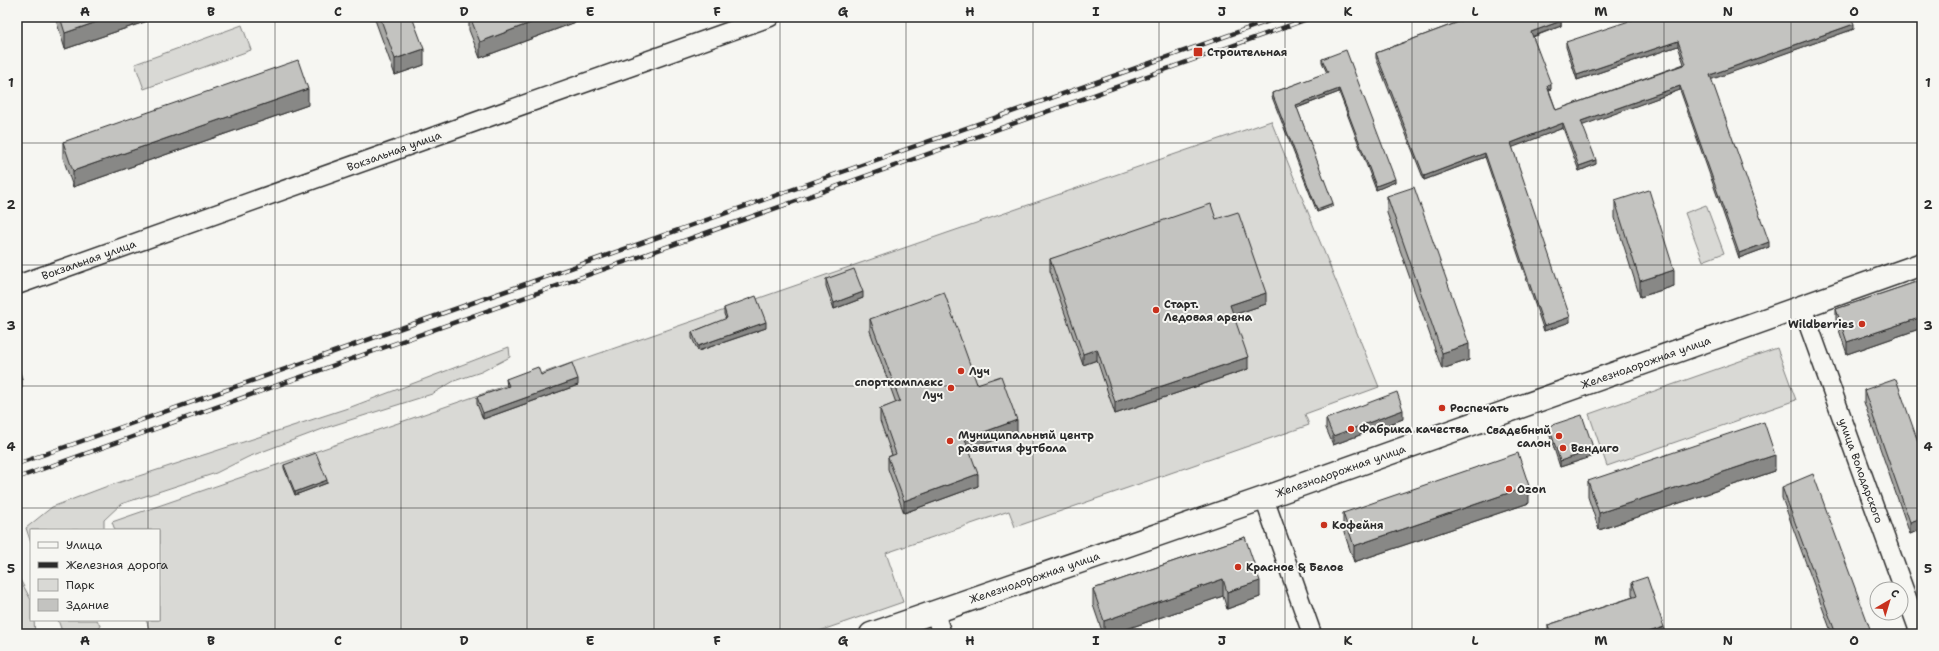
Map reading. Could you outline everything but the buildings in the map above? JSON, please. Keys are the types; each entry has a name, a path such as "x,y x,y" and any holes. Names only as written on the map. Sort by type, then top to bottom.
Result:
{"main road":[{"name":"Железнодорожная улица","path":"871,634 1264,498 1922,264"}],"street":[{"name":"Вокзальная улица","path":"17,285 770,17"},
{"name":"улица Володарского","path":"1802,307 1920,634"},
{"path":"1264,498 1312,634"},
{"path":"934,611 942,634"}],"green space":[{"path":"242,25 251,50 144,89 135,64"},
{"name":"Луч","path":"1271,121 1379,387 1305,414 1309,425 1015,527 1009,511 886,553 903,602 811,634 151,634 146,621 160,621 160,529 115,529 112,522"},
{"path":"1706,205 1724,253 1703,261 1685,213"},
{"path":"509,347 510,357 481,372 454,381 432,394 328,427 248,457 216,473 121,504 104,520 104,529 30,529 30,540 26,528 52,507 105,487 351,407"},
{"path":"1777,348 1796,400 1607,466 1589,414"},
{"path":"17,574 30,598 30,621 34,621 35,634 17,634"},
{"path":"58,621 98,621 100,625 98,634 63,634"}],"railway":[{"path":"17,464 1280,17"},
{"path":"17,478 1313,17"}],"place":[{"name":"Строительная","path":"1198,52"},
{"name":"Старт. Ледовая арена","path":"1156,310"},
{"name":"Wildberries","path":"1862,324"},
{"name":"Луч","path":"961,371"},
{"name":"спорткомплекс Луч","path":"951,388"},
{"name":"Роспечать","path":"1442,408"},
{"name":"Фабрика качества","path":"1351,429"},
{"name":"Свадебный салон","path":"1559,436"},
{"name":"Муниципальный центр развития футбола","path":"950,441"},
{"name":"Вендиго","path":"1563,448"},
{"name":"Ozon","path":"1509,489"},
{"name":"Кофейня","path":"1324,525"},
{"name":"Красное & Белое","path":"1238,567"}]}
